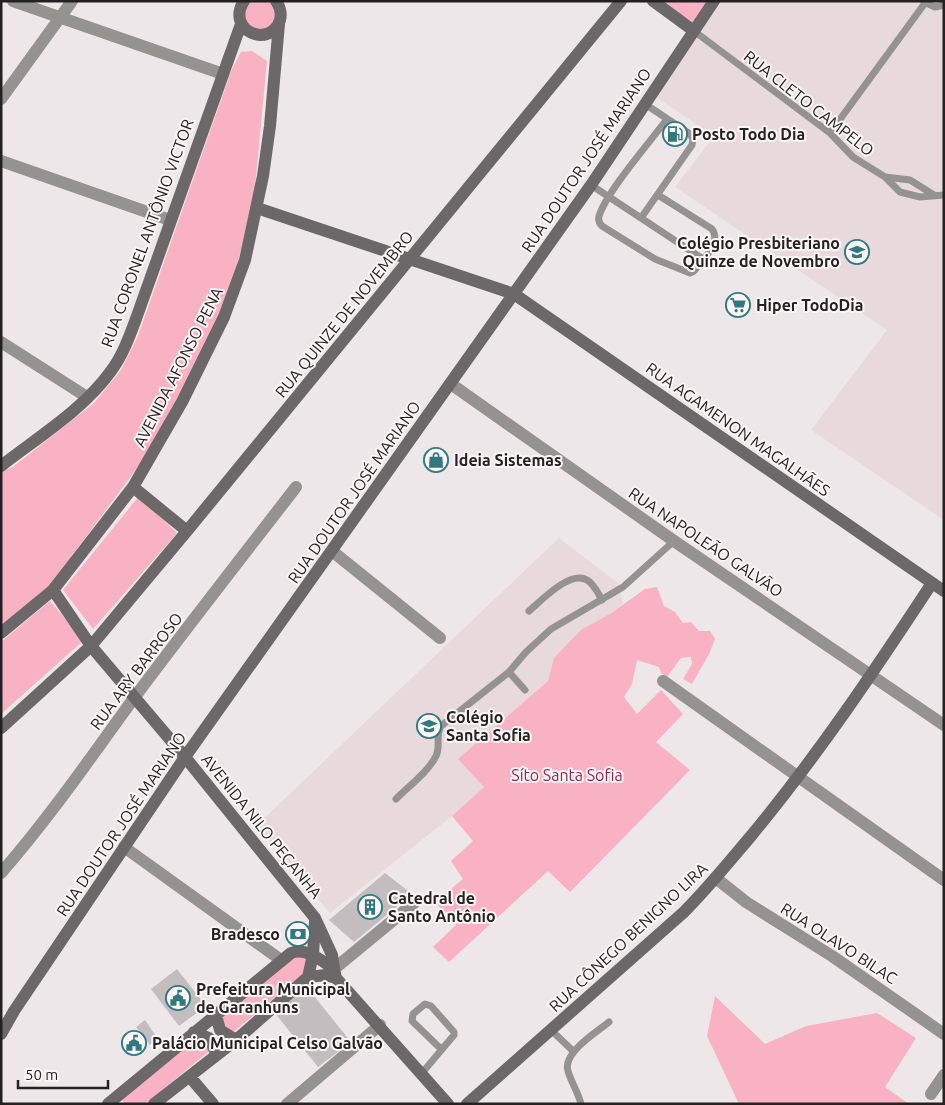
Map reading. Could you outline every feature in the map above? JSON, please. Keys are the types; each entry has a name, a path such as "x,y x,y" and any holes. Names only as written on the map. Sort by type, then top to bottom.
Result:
{"main road":[{"name":"RUA QUINZE DE NOVEMBRO","path":"1,728 91,646 188,531 621,1"},
{"path":"653,1 694,31"},
{"name":"RUA DOUTOR JOSÉ MARIANO","path":"1,1034 12,1009 185,757 591,184 714,1"},
{"path":"240,3 241,24 251,33 263,35 279,29"},
{"name":"AVENIDA AFONSO PENA","path":"1,633 53,590 133,487 182,402 224,317 246,260 257,208 270,126 280,4"},
{"name":"RUA CORONEL ANTÔNIO VICTOR","path":"1,466 54,426 87,397 112,370 126,344 241,24"},
{"name":"RUA AGAMENON MAGALHÃES","path":"257,208 514,294 944,590"},
{"path":"133,487 188,531"},
{"name":"RUA CÔNEGO BENIGNO LIRA","path":"467,1104 684,912 717,878 799,778 872,674 932,582"},
{"name":"AVENIDA NILO PEÇANHA","path":"53,590 91,646 185,757 315,918 332,955 335,973"},
{"path":"154,1104 236,1040 308,976 313,955 315,918"},
{"path":"115,1101 194,1032 281,960 295,951 313,955 335,973 448,1104"},
{"path":"308,976 335,973"},
{"path":"216,1014 220,1030 236,1040"},
{"path":"194,1032 209,1038 217,1055"},
{"path":"190,1077 213,1104"}],"street":[{"path":"13,1 223,74"},
{"path":"1,99 72,1"},
{"path":"1,161 170,220"},
{"path":"1,342 87,397"},
{"name":"RUA NAPOLEÃO GALVÃO","path":"451,384 674,541 872,674 944,725"},
{"name":"RUA ARY BARROSO","path":"1,873 36,833 85,769 134,698 296,487"},
{"path":"332,551 440,638"},
{"path":"663,681 944,880"},
{"path":"124,847 281,960"},
{"name":"RUA OLAVO BILAC","path":"717,878 746,902 832,956 944,1034"},
{"path":"335,973 414,904"},
{"path":"287,1104 380,1025"},
{"path":"931,1099 944,1075"}],"lane":[{"path":"830,133 924,2 935,7 944,5"},
{"name":"RUA CLETO CAMPELO","path":"694,31 830,133 853,157 885,177 893,186 911,196 934,195"},
{"path":"641,218 692,145 693,139 690,134 645,104"},
{"path":"658,195 712,228 716,235 716,241 694,271 684,272 655,259 602,226 598,217 609,197 667,119"},
{"path":"885,177 910,180 934,195 944,195"},
{"path":"591,184 702,259"},
{"path":"396,799 432,762 437,754 437,732 441,726 509,672 526,652 551,629 623,587 674,541"},
{"path":"529,611 558,586 578,578 587,580 602,600"},
{"path":"509,672 525,690"},
{"path":"422,1073 441,1050 454,1032 431,1006 425,1004 413,1014 412,1021 441,1050"},
{"path":"581,1104 567,1070 568,1059 573,1051 609,1022"},
{"path":"551,1030 573,1051"}],"shaded area":[{"name":"Colégio Presbiteriano Quinze de Novembro","path":"722,1 944,1 944,520 811,430 887,330 675,187 714,136 656,97"},
{"name":"Colégio Santa Sofia","path":"559,538 618,583 623,604 554,658 548,681 458,759 485,787 452,816 330,913 256,826"}],"green space":[{"path":"250,1 272,1 278,12 268,30 254,30 244,20 246,6"},
{"path":"661,1 711,1 695,24"},
{"path":"252,51 267,61 254,197 234,277 211,334 155,444 50,585 1,626 1,472 13,467 94,403 121,370 138,336 232,69 241,52"},
{"path":"139,496 177,533 93,629 63,590"},
{"name":"Síto Santa Sofia","path":"657,587 664,606 675,612 683,623 691,622 699,631 710,631 715,639 692,684 683,679 692,664 691,657 681,658 667,677 661,673 659,667 637,660 632,684 624,697 637,714 661,690 683,714 656,742 690,770 570,892 548,871 449,962 433,947 456,925 435,902 463,879 451,861 473,841 452,816 484,787 458,759 548,681 554,658 581,630 610,614 645,589"},
{"path":"50,601 84,640 1,714 1,642"},
{"path":"294,954 309,957 306,972 232,1033 223,1029 220,1014"},
{"path":"715,996 765,1044 806,1026 877,1013 916,1038 885,1087 909,1104 739,1104 707,1036"},
{"path":"195,1035 211,1044 208,1052 145,1104 125,1104 122,1100"}],"building":[{"name":"Catedral de Santo Antônio","path":"385,873 412,894 354,942 329,920"},
{"name":"Prefeitura Municipal de Garanhuns","path":"177,969 206,1006 179,1026 151,989"},
{"path":"306,986 351,1042 318,1067 274,1012"},
{"path":"145,1020 158,1039 150,1045 136,1027"},
{"name":"Palácio Municipal Celso Galvão","path":"136,1032 144,1043 131,1053 123,1042"}],"place":[{"name":"Posto Todo Dia","path":"675,134"},
{"name":"Colégio Presbiteriano Quinze de Novembro","path":"857,252"},
{"name":"Hiper TodoDia","path":"738,305"},
{"name":"Ideia Sistemas","path":"436,460"},
{"name":"Colégio Santa Sofia","path":"429,726"},
{"name":"Catedral de Santo Antônio","path":"370,907"},
{"name":"Bradesco","path":"298,934"},
{"name":"Prefeitura Municipal de Garanhuns","path":"178,998"},
{"name":"Palácio Municipal Celso Galvão","path":"134,1043"}]}
